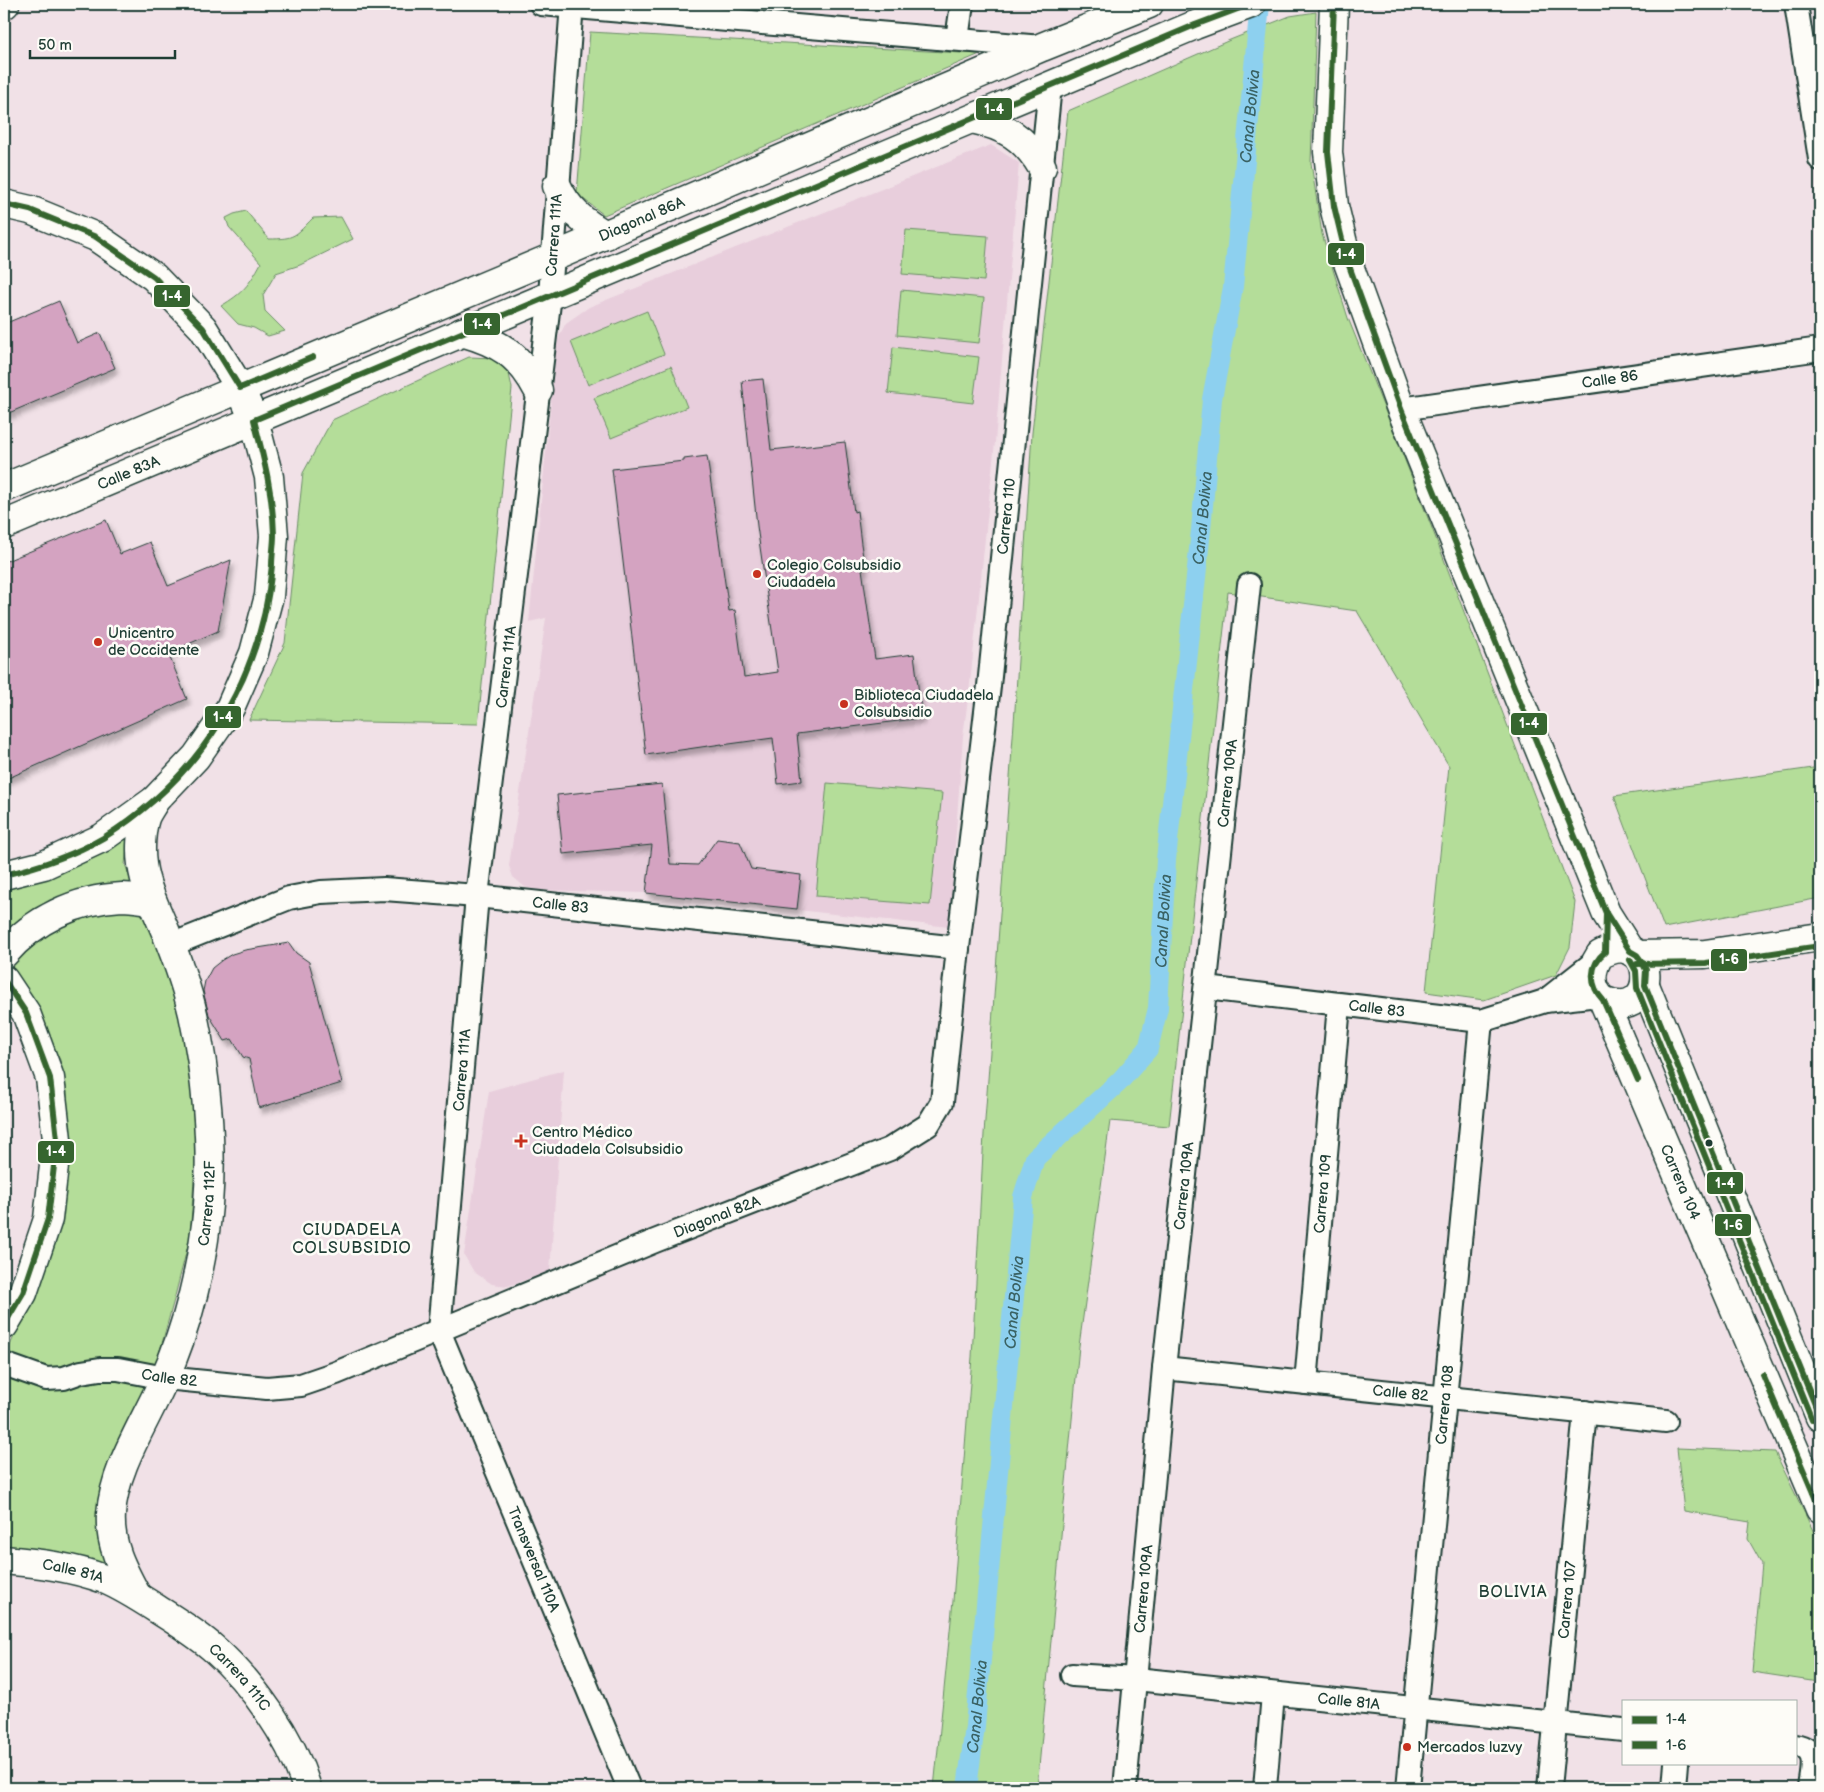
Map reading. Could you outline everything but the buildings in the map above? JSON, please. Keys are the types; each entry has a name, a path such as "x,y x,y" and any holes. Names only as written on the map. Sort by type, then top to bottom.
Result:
{"street":[{"name":"Diagonal 86A","path":"541,4 1042,47"},
{"path":"958,40 962,4"},
{"name":"Diagonal 86A","path":"240,388 606,235 1042,47 1149,4"},
{"path":"254,420 1222,14 1251,4"},
{"path":"1334,4 1328,152 1334,206 1347,260 1401,409 1606,913 1820,1417"},
{"path":"1796,4 1820,159"},
{"name":"Carrera 111A","path":"439,1331 477,896 550,295 551,258 572,6"},
{"name":"Carrera 110","path":"958,948 989,686 1050,86"},
{"path":"972,119 993,124 1013,134 1029,149 1042,167"},
{"path":"557,186 570,209 591,227 606,235"},
{"path":"4,204 30,210 96,237 154,277 203,328 240,388 254,420 269,477 274,536 270,596 254,654 230,708 196,757 155,800 102,838 44,865 4,875"},
{"path":"462,332 486,339 508,351 525,369 538,390"},
{"name":"Calle 86","path":"1401,409 1820,349"},
{"path":"4,488 240,388"},
{"name":"Calle 83A","path":"4,525 254,420"},
{"path":"147,428 159,461"},
{"name":"Carrera 109A","path":"1125,1788 1164,1368 1249,585"},
{"name":"Carrera 112F","path":"137,1596 120,1564 112,1542 111,1514 116,1486 130,1450 165,1378 185,1323 198,1274 208,1205 209,1148 199,1044 192,1012 171,945 152,900 142,864 142,838 145,819 155,800"},
{"name":"Calle 83","path":"171,945 289,898 321,892 384,889 477,896 958,948"},
{"path":"4,954 13,943 37,924 63,910 92,901 122,897 152,900"},
{"path":"1627,964 1820,937"},
{"name":"Diagonal 82A","path":"336,1373 656,1241 890,1149 928,1124 942,1102 958,948"},
{"path":"1601,997 1619,1004 1628,1003 1635,999 1627,964"},
{"name":"Calle 83","path":"1206,988 1481,1021 1545,1001 1627,964"},
{"name":"Carrera 104","path":"1627,964 1593,970 1592,979 1820,1509"},
{"path":"4,980 26,1013 50,1078 57,1139 48,1219 23,1293 4,1325"},
{"name":"Calle 83","path":"1545,1001 1601,997"},
{"name":"Carrera 109","path":"1306,1383 1339,1004"},
{"name":"Carrera 108","path":"1408,1788 1481,1021"},
{"name":"Transversal 110A","path":"439,1331 629,1788"},
{"name":"Calle 82","path":"4,1364 46,1379 64,1378 81,1372 100,1369 118,1369 165,1378 267,1388 301,1385 336,1373"},
{"name":"Calle 82","path":"1164,1368 1666,1421"},
{"name":"Carrera 107","path":"1549,1788 1585,1412"},
{"name":"Calle 81A","path":"4,1560 34,1562 70,1569 105,1580 137,1596"},
{"name":"Carrera 111C","path":"137,1596 189,1629 214,1648 246,1682 274,1719 296,1760 307,1788"},
{"name":"Calle 81A","path":"1072,1675 1136,1679 1622,1730"},
{"path":"1264,1788 1273,1694"},
{"path":"1801,1747 1813,1759 1810,1788"},
{"path":"1674,1788 1676,1764"}],"shaded area":[{"name":"Colegio Colsubsidio Ciudadela","path":"991,145 1019,163 995,442 963,736 949,927 646,893 537,890 525,887 513,877 509,866 546,618 529,622 556,350 559,336 566,323 589,307"},
{"name":"Centro Médico Ciudadela Colsubsidio","path":"564,1070 550,1271 508,1286 492,1284 474,1272 464,1255 489,1091"}],"green space":[{"path":"1316,12 1311,163 1322,234 1348,318 1430,523 1575,902 1570,947 1556,975 1484,1000 1426,992 1449,766 1357,611 1228,592 1169,1126 1110,1121 1079,1346 1037,1788 934,1788 953,1601 972,1357 984,1134 1015,709 1032,433 1068,111 1230,40 1290,16"},
{"path":"590,32 980,54 604,215 577,194"},
{"path":"246,211 269,239 290,237 313,218 341,217 353,239 300,265 276,273 263,295 265,311 285,331 268,336 254,328 238,324 221,306 245,288 261,263 229,227 226,218"},
{"path":"906,230 988,236 984,281 902,274"},
{"path":"901,290 984,298 979,343 897,335"},
{"path":"647,311 664,354 588,385 571,342"},
{"path":"893,347 979,357 973,403 888,393"},
{"path":"469,357 494,358 508,369 512,388 478,724 249,720 285,643 303,473 332,420"},
{"path":"671,366 687,407 611,438 594,398"},
{"path":"1820,767 1820,898 1664,928 1614,796"},
{"path":"827,783 942,793 930,905 816,896"},
{"path":"129,829 125,864 138,901 158,944 179,1006 195,1098 195,1165 190,1237 158,1358 137,1406 98,1514 98,1540 106,1568 4,1547 4,1359 46,1264 60,1217 65,1190 67,1092 60,1060 37,1015 4,963 4,887"},
{"path":"1677,1448 1775,1452 1820,1545 1820,1657 1818,1682 1752,1672 1762,1564 1748,1539 1750,1522 1684,1511"}],"waterway":[{"name":"Canal Bolivia","path":"967,1788 975,1726 1023,1197 1035,1158 1119,1082 1148,1049 1158,1008 1166,860 1201,530 1212,399 1233,287 1260,4"}],"transit line":[{"name":"1-4","path":"4,875 67,856 103,838 138,814 169,786 196,755 220,722 240,686 255,647 266,607 274,535 270,491 254,420 1195,25 1251,4"},
{"name":"1-4","path":"1334,4 1328,152 1334,206 1347,260 1401,409 1606,913 1630,951 1637,955 1646,970 1645,985 1820,1417"},
{"name":"1-4","path":"4,204 30,210 96,237 154,277 203,328 240,388 313,357"},
{"name":"1-4","path":"1606,913 1605,952 1596,963 1593,982 1603,1000 1638,1080"},
{"name":"1-6","path":"1637,964 1706,963 1820,946"},
{"name":"1-6","path":"1630,960 1636,971 1637,988 1812,1420"},
{"name":"1-4","path":"4,980 26,1013 50,1078 57,1139 48,1219 23,1293 4,1325"},
{"name":"1-4","path":"1763,1375 1820,1509"}],"place":[{"name":"Colegio Colsubsidio Ciudadela","path":"757,574"},
{"name":"Unicentro de Occidente","path":"98,642"},
{"name":"Biblioteca Ciudadela Colsubsidio","path":"844,704"},
{"name":"Centro Médico Ciudadela Colsubsidio","path":"521,1141"},
{"name":"Mercados luzvy","path":"1407,1747"}],"district":[{"name":"CIUDADELA COLSUBSIDIO","path":"352,1238"},
{"name":"BOLIVIA","path":"1513,1591"}]}
